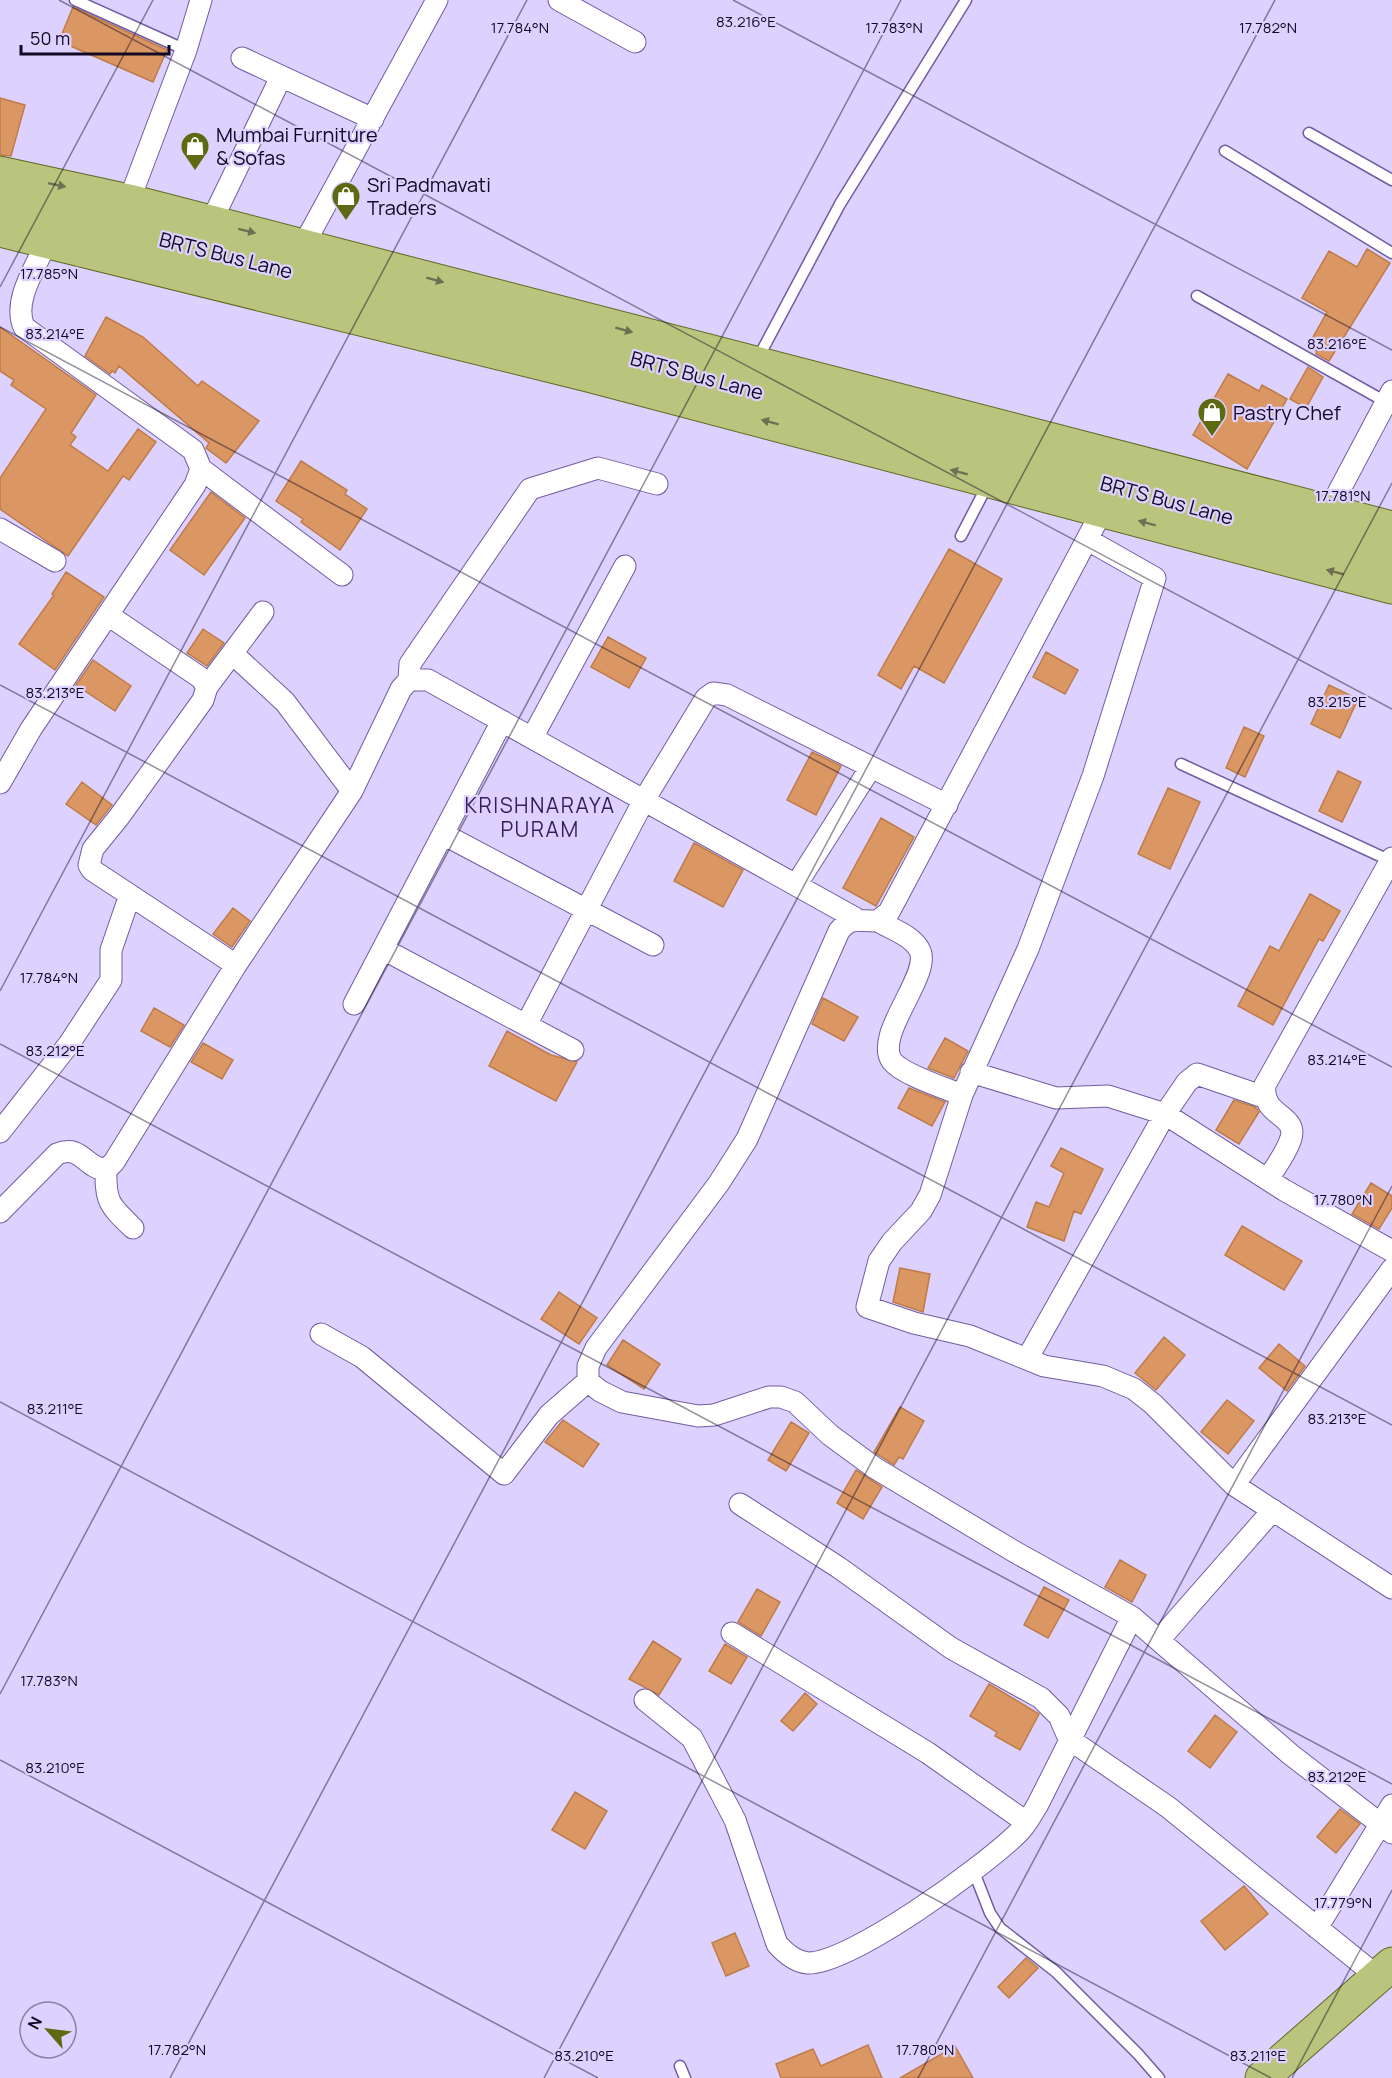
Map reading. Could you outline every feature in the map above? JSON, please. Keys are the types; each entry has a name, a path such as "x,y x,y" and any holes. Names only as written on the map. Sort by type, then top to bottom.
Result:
{"main road":[{"path":"0,173 129,201 1392,528"},
{"name":"BRTS Bus Lane","path":"0,199 544,334 1392,559"},
{"path":"0,230 576,372 1392,587"},
{"path":"1262,2078 1385,1971"}],"street":[{"path":"129,201 186,50 201,0"},
{"path":"303,246 437,0"},
{"path":"559,0 635,42"},
{"path":"242,58 373,119"},
{"path":"211,222 281,77"},
{"path":"47,241 21,303 24,327 193,450 201,469 342,575"},
{"path":"1329,510 1389,397"},
{"path":"133,1228 110,1207 105,1193 106,1170 114,1162 236,966 352,791 401,689 409,680 410,664 530,489 598,468 657,484"},
{"path":"0,783 31,729 195,485 201,469"},
{"path":"878,921 889,912 1102,511"},
{"path":"0,529 55,561"},
{"path":"1088,540 1155,578 1089,786 1028,949 971,1072 930,1195 921,1211 892,1242 879,1261 867,1307 914,1323 970,1336 1058,1370 1103,1377 1134,1389 1153,1404 1234,1485 1392,1588"},
{"path":"532,738 625,566"},
{"path":"207,687 263,612"},
{"path":"108,615 201,678 207,687 207,693 88,858 96,872 236,966"},
{"path":"233,654 285,702 352,791"},
{"path":"409,680 428,680 855,918 878,921 914,942 921,951 921,963 893,1028 889,1047 891,1059 900,1068 962,1095"},
{"path":"526,1024 644,800 706,698 713,693 727,694 946,805"},
{"path":"354,1004 502,721"},
{"path":"796,885 871,767"},
{"path":"443,834 653,945"},
{"path":"1268,1179 1291,1140 1293,1130 1289,1122 1270,1109 1264,1097 1265,1085 1391,859"},
{"path":"0,1132 69,1044 111,980 111,950 130,895"},
{"path":"321,1334 362,1357 504,1474 549,1415 588,1381 588,1366 596,1348 719,1183 747,1139 839,931 846,922 855,918"},
{"path":"383,949 573,1050"},
{"path":"971,1072 1056,1098 1108,1096 1165,1114 1268,1179 1392,1251"},
{"path":"1027,1359 1165,1114 1187,1082 1197,1074 1208,1076 1264,1097"},
{"path":"0,1212 49,1161 67,1150 79,1154 98,1169 106,1170"},
{"path":"1234,1485 1392,1269"},
{"path":"588,1381 600,1391 622,1402 698,1416 714,1415 769,1397 781,1397 795,1402 830,1435 875,1468 1015,1552 1132,1617 1290,1754 1385,1828"},
{"path":"741,1504 838,1567 951,1648 1041,1698 1059,1716 1069,1739 1168,1807 1317,1928 1385,1971"},
{"path":"1159,1640 1273,1510"},
{"path":"645,1700 692,1738 735,1820 777,1944 787,1956 807,1963 850,1952 974,1872 1019,1833 1038,1804 1132,1617"},
{"path":"732,1633 928,1753 1026,1822"},
{"path":"1317,1928 1385,1828 1392,1805"}],"lane":[{"path":"75,0 186,50"},
{"path":"755,363 840,204 966,0"},
{"path":"1309,133 1392,180"},
{"path":"1225,151 1392,252"},
{"path":"1197,296 1389,397"},
{"path":"961,536 990,481"},
{"path":"1181,764 1391,859"},
{"path":"974,1872 990,1913 1000,1928 1056,1972 1159,2078"},
{"path":"680,2066 685,2078"}],"building":[{"path":"73,7 167,50 153,82 59,41"},
{"path":"0,98 25,105 11,156 0,155"},
{"path":"1367,249 1390,263 1329,361 1316,354 1317,351 1308,346 1327,312 1302,298 1329,251 1357,267"},
{"path":"106,317 143,337 198,386 202,381 259,421 226,463 206,448 209,443 119,366 115,373 112,371 110,374 85,356"},
{"path":"0,327 96,395 71,433 76,437 70,445 108,471 138,429 156,442 129,480 123,476 68,556 0,509 0,478 46,409 11,385 14,380 0,371"},
{"path":"1308,367 1323,377 1306,408 1290,399"},
{"path":"1228,374 1259,391 1262,385 1287,399 1247,469 1193,435"},
{"path":"301,461 347,490 345,494 367,509 340,550 301,522 303,519 276,501"},
{"path":"211,492 245,518 204,575 170,550"},
{"path":"949,549 1002,579 944,683 914,666 901,689 878,675"},
{"path":"66,572 104,597 55,670 19,644 54,595 52,594"},
{"path":"203,629 224,643 207,666 187,653"},
{"path":"608,637 646,658 629,688 591,667"},
{"path":"1046,652 1078,670 1065,694 1033,677"},
{"path":"93,660 131,686 115,711 76,685"},
{"path":"1329,685 1358,699 1340,738 1311,724"},
{"path":"1244,727 1264,736 1245,777 1226,768"},
{"path":"812,752 841,766 816,815 787,800"},
{"path":"1338,771 1361,782 1342,822 1319,811"},
{"path":"82,782 112,805 96,825 66,804"},
{"path":"1168,788 1200,802 1170,869 1138,854"},
{"path":"881,818 914,837 876,906 843,888"},
{"path":"694,843 743,870 723,907 674,881"},
{"path":"1310,894 1340,911 1323,941 1319,939 1273,1025 1238,1006 1270,946 1279,951"},
{"path":"233,908 250,921 232,947 213,934"},
{"path":"823,998 858,1017 844,1041 812,1024"},
{"path":"154,1008 184,1025 170,1047 141,1031"},
{"path":"507,1031 551,1055 577,1062 556,1101 489,1066"},
{"path":"945,1038 968,1051 954,1078 928,1068"},
{"path":"203,1043 233,1060 222,1079 191,1062"},
{"path":"909,1088 945,1102 932,1126 898,1108"},
{"path":"1234,1100 1255,1107 1259,1112 1239,1144 1216,1130"},
{"path":"1061,1148 1103,1169 1081,1214 1074,1211 1064,1241 1027,1227 1036,1202 1049,1207 1064,1173 1051,1166"},
{"path":"1371,1183 1392,1196 1392,1208 1379,1229 1352,1214"},
{"path":"1242,1226 1302,1261 1284,1290 1225,1255"},
{"path":"900,1268 930,1274 923,1312 893,1302"},
{"path":"559,1292 597,1318 579,1344 541,1319"},
{"path":"1164,1337 1185,1355 1156,1390 1135,1373"},
{"path":"623,1340 660,1364 644,1389 607,1365"},
{"path":"1279,1344 1305,1366 1287,1391 1259,1368"},
{"path":"1227,1400 1254,1421 1228,1454 1201,1432"},
{"path":"900,1407 924,1421 903,1459 899,1457 894,1465 874,1452"},
{"path":"563,1420 599,1444 583,1467 545,1442"},
{"path":"791,1422 809,1433 786,1471 768,1460"},
{"path":"856,1470 882,1487 863,1519 837,1503"},
{"path":"1120,1560 1146,1575 1132,1602 1105,1587"},
{"path":"1044,1587 1069,1600 1048,1638 1024,1625"},
{"path":"757,1589 780,1602 761,1636 738,1622"},
{"path":"653,1641 681,1659 659,1695 629,1679"},
{"path":"725,1644 747,1657 731,1684 709,1671"},
{"path":"989,1684 1039,1714 1020,1750 995,1736 997,1732 970,1716"},
{"path":"805,1693 817,1704 793,1731 781,1721"},
{"path":"1215,1715 1237,1732 1210,1768 1188,1751"},
{"path":"575,1792 607,1811 585,1849 552,1830"},
{"path":"1340,1809 1360,1824 1336,1853 1317,1837"},
{"path":"1244,1886 1268,1914 1225,1950 1201,1921"},
{"path":"735,1933 749,1966 726,1976 712,1943"},
{"path":"1026,1958 1038,1968 1009,1998 998,1987"},
{"path":"868,2045 882,2078 781,2078 776,2064 813,2049 821,2066"},
{"path":"955,2046 973,2078 900,2078"}],"place":[{"name":"Mumbai Furniture & Sofas","path":"195,172"},
{"name":"Sri Padmavati Traders","path":"346,222"},
{"name":"Pastry Chef","path":"1212,438"}],"district":[{"name":"KRISHNARAYA PURAM","path":"540,817"}]}
